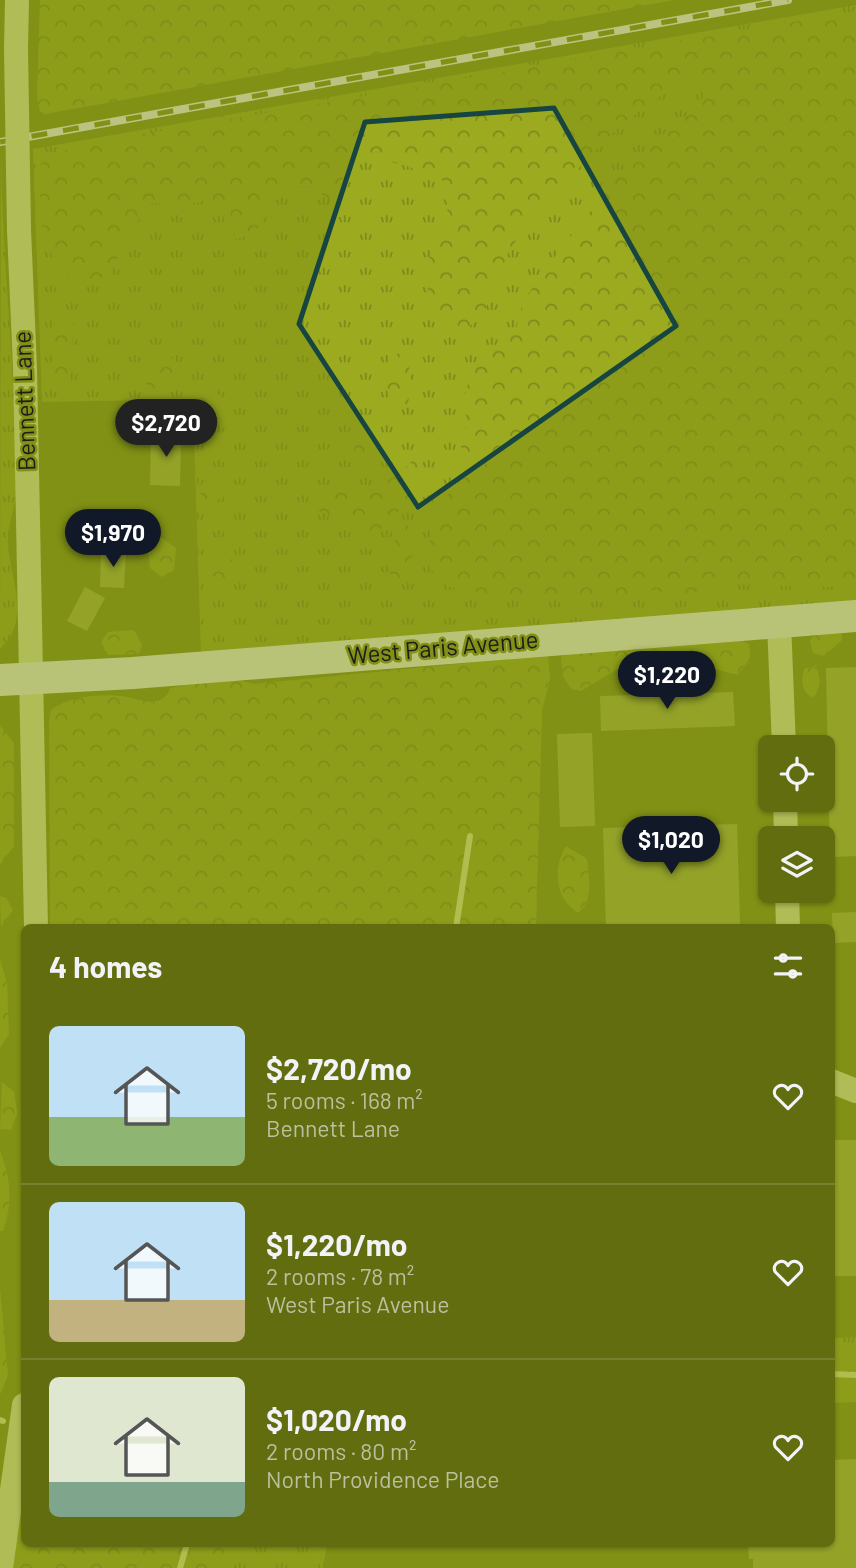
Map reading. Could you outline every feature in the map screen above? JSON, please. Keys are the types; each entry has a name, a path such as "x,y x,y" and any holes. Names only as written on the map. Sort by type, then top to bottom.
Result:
{"main road":[{"name":"West Paris Avenue","path":"15,680 856,616"}],"street":[{"name":"Bennett Lane","path":"17,0 19,230 15,680 36,924"},
{"path":"779,622 783,735"},
{"path":"787,903 788,924"},
{"path":"835,1083 856,1091"},
{"path":"1,1568 21,1426"}],"highlighted area":[{"path":"554,108 676,326 418,507 299,324 365,122"}],"green space":[{"path":"40,0 674,0 45,114 40,111 37,98"},
{"path":"856,5 856,604 201,656 193,399 42,402 33,149"},
{"path":"856,11 856,580 831,587 724,584 684,595 637,588 615,601 583,602 552,597 519,600 449,587 429,567 428,545 454,480 466,425 465,395 473,364 516,328 523,302 542,273 619,175 653,142 693,112 704,95 698,80 667,91 620,126 574,173 510,248 482,318 458,333 443,332 428,301 427,264 447,221 448,183 397,163 370,160 343,164 343,209 309,186 277,189 255,234 235,239 230,208 208,199 185,206 152,203 127,236 110,275 79,284 54,257 43,231 40,165 48,155 97,142"},
{"path":"1,155 16,448 16,497 8,543 17,611 10,637 0,649"},
{"path":"61,305 74,319 70,377 66,388 55,385 52,355 54,325"},
{"path":"406,351 412,384 408,404 394,406 383,382 391,356"},
{"path":"163,356 177,361 182,375 177,389 163,394 149,389 144,375 149,361"},
{"path":"210,391 218,395 222,403 218,411 210,415 202,411 198,403 202,395"},
{"path":"366,439 377,446 378,451 371,462 366,463 355,456 354,451 361,440"},
{"path":"416,457 423,470 406,501 385,526 365,537 312,507 313,490 342,484 366,489 398,475"},
{"path":"205,480 218,485 221,495 214,508 203,503 199,488"},
{"path":"406,523 416,536 410,567 401,580 391,580 392,550"},
{"path":"159,536 176,548 174,570 162,577 150,568 147,541"},
{"path":"233,559 238,573 231,587 219,583 211,573 217,561"},
{"path":"134,630 142,645 139,654 108,655 101,642 108,632"},
{"path":"841,631 842,640 824,656 813,653 810,640 818,632"},
{"path":"737,639 749,644 750,658 738,675 695,664 624,665 581,691 571,689 563,676 561,657 577,650"},
{"path":"548,655 550,679 542,711 536,924 50,924 51,710 84,697 121,696 155,701 168,694 170,688 190,684 234,680 254,684"},
{"path":"816,665 819,682 813,698 804,689 802,678 804,669"},
{"path":"0,726 14,743 14,846 0,865"},
{"path":"566,846 587,859 588,896 578,913 564,899 558,882 559,864"},
{"path":"0,896 6,898 13,910 1,927"},
{"path":"0,959 7,983 9,1034 0,1048"},
{"path":"2,1082 14,1092 17,1113 11,1130 0,1129"},
{"path":"0,1151 7,1172 9,1191 3,1231 0,1231"},
{"path":"0,1289 8,1375 1,1393 0,1393"},
{"path":"856,1337 856,1402 835,1403 835,1338"},
{"path":"21,1496 21,1547 326,1547 323,1568 10,1568"},
{"path":"21,1541 21,1547 226,1547 216,1568 16,1568"}],"building":[{"path":"151,432 181,433 180,486 150,485"},
{"path":"101,550 126,551 124,588 100,587"},
{"path":"85,587 105,598 87,631 67,621"},
{"path":"856,667 856,856 835,857 835,826 829,826 829,812 835,812 835,735 827,735 826,668"},
{"path":"733,692 735,726 601,731 600,696"},
{"path":"592,733 595,826 560,827 557,734"},
{"path":"737,824 740,924 606,924 603,828"},
{"path":"856,912 856,942 835,943 832,913"},
{"path":"835,1140 856,1140 856,1276 835,1276"},
{"path":"856,1459 856,1568 753,1568 748,1547 835,1547 835,1460"}],"waterway":[{"path":"457,924 470,836"},
{"path":"835,1374 856,1375"},
{"path":"180,1568 186,1547"}],"railway":[{"path":"0,142 788,0"}]}
